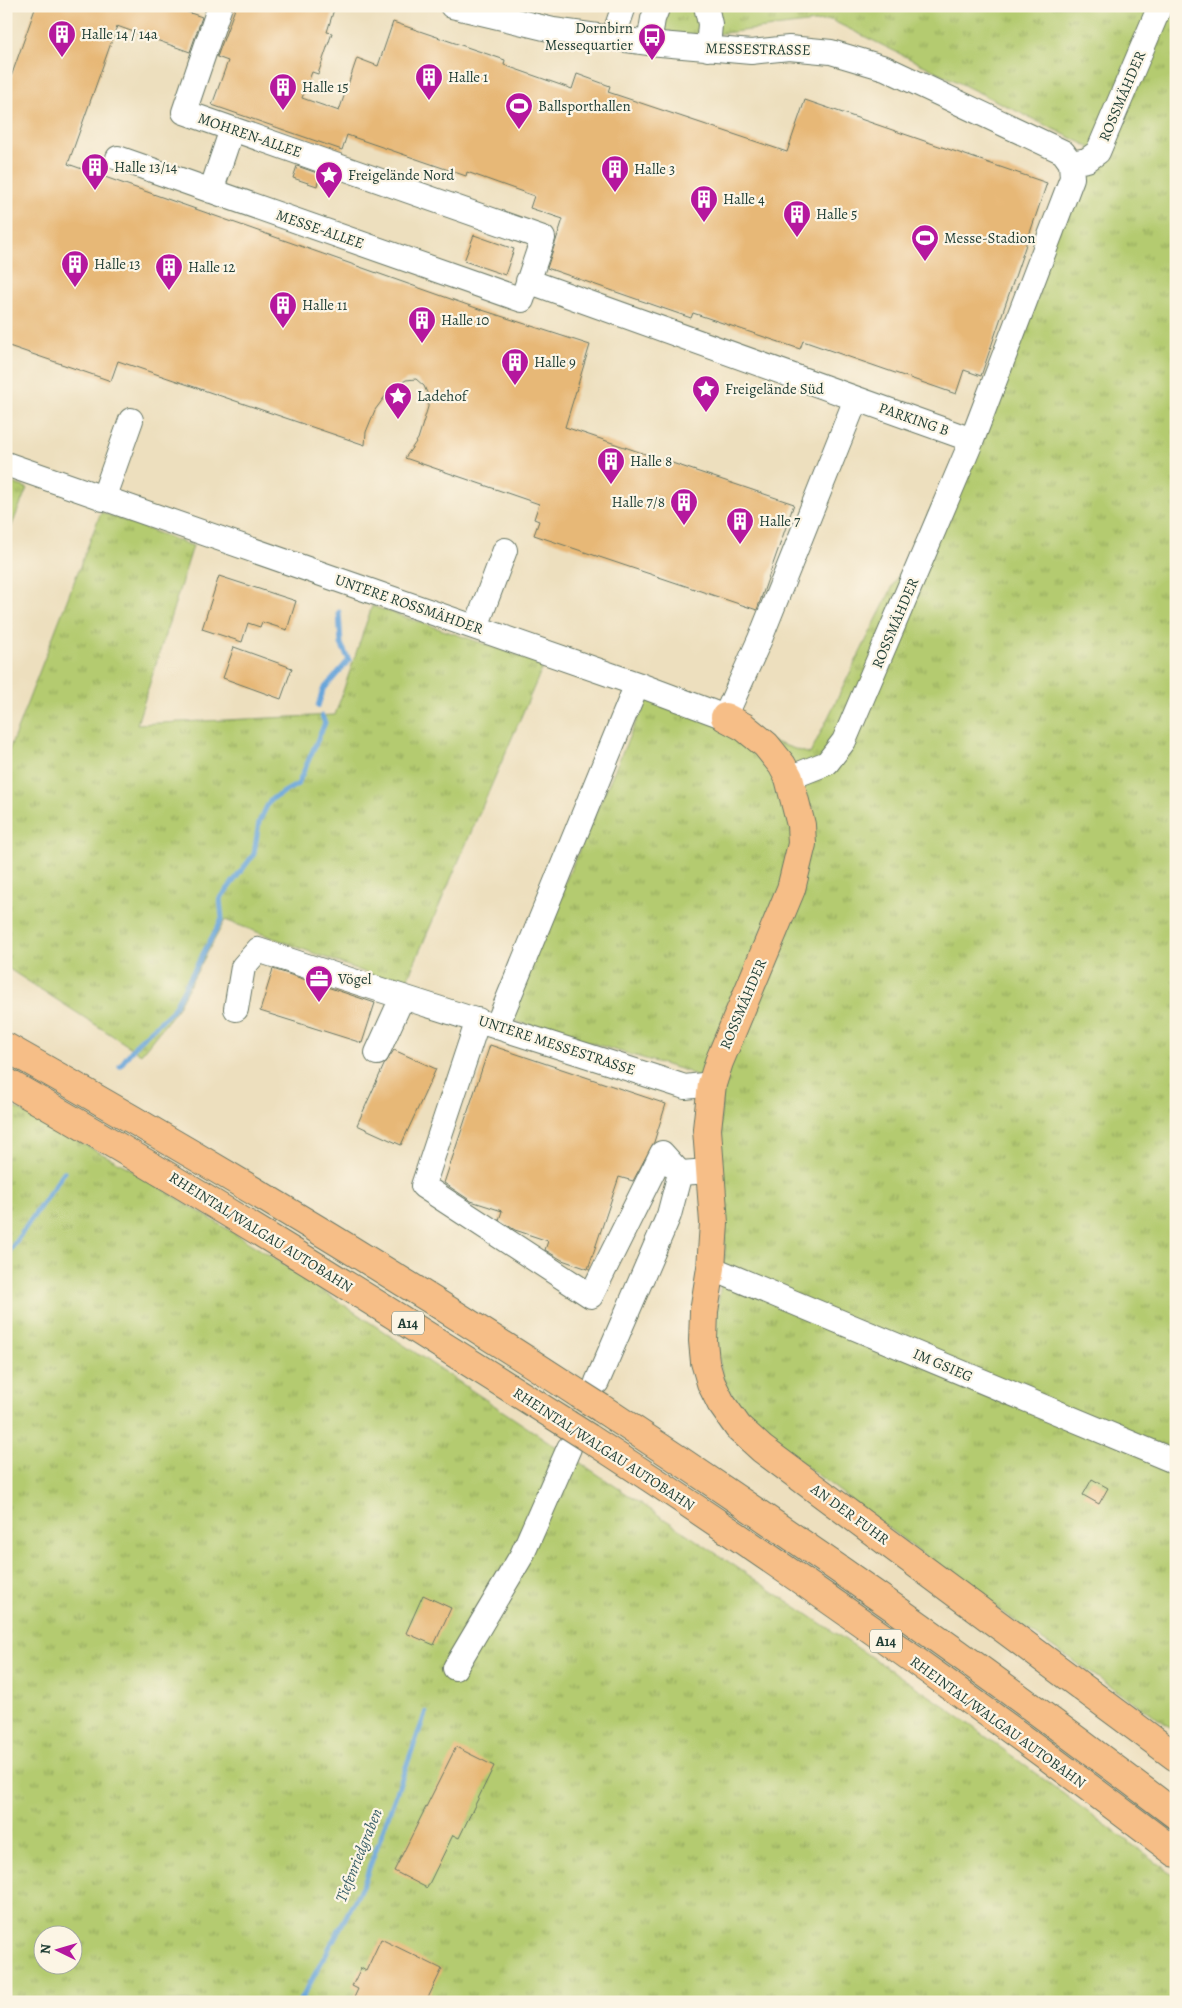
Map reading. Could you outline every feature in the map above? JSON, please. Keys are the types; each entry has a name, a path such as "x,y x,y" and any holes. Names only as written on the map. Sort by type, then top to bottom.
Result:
{"main road":[{"name":"UNTERE ROSSMÄHDER","path":"725,717 744,727 766,745 789,778"},
{"name":"ROSSMÄHDER","path":"709,1172 707,1129 712,1084 795,876 802,844 801,825 789,778"},
{"name":"RHEINTAL/WALGAU AUTOBAHN","path":"6,1047 147,1126 230,1178 315,1226 479,1328 592,1395 676,1457 974,1665 1176,1815"},
{"name":"RHEINTAL/WALGAU AUTOBAHN","path":"6,1082 128,1150 232,1213 575,1437 664,1486 957,1691 1176,1853"},
{"name":"AN DER FUHR","path":"709,1172 714,1223 711,1268 704,1311 703,1341 705,1362 711,1383 721,1403 738,1427 762,1449 1176,1757"}],"street":[{"name":"MOHREN-ALLEE","path":"220,6 184,112 543,238 525,290"},
{"name":"MESSESTRASSE","path":"452,6 553,30 649,43 751,52 790,48 831,52 885,68 1063,152 1071,164"},
{"path":"613,38 624,6"},
{"path":"649,43 653,19 658,6"},
{"path":"706,6 710,24 708,49"},
{"name":"ROSSMÄHDER","path":"789,778 828,763 844,742 972,440 1072,178 1071,164 1087,160 1098,152 1160,6"},
{"path":"211,191 232,129"},
{"name":"MESSE-ALLEE","path":"118,158 211,191 525,290 856,399"},
{"path":"725,717 760,639 856,399"},
{"name":"PARKING B","path":"856,399 972,440"},
{"path":"103,498 131,420"},
{"name":"UNTERE ROSSMÄHDER","path":"6,464 476,627 725,717"},
{"path":"476,627 505,550"},
{"path":"637,684 488,1023 423,1186 592,1296 662,1153 680,1173 709,1172"},
{"name":"UNTERE MESSESTRASSE","path":"236,1009 243,967 258,950 402,998 488,1023 685,1086 712,1084"},
{"path":"377,1053 402,998"},
{"path":"592,1395 669,1215 680,1173"},
{"name":"IM GSIEG","path":"711,1268 1176,1462"},
{"path":"455,1668 522,1555 575,1437"}],"green space":[{"path":"650,6 1176,6 1176,1731 974,1593 757,1429 724,1384 714,1334 725,1251 726,1195 719,1143 722,1093 687,1071 505,1018 646,699 810,754 960,450 1090,147 831,20 635,44"},
{"path":"6,481 27,488 6,540"},
{"path":"101,512 193,546 137,724 335,715 372,606 544,664 404,987 225,920 175,1012 141,1054 6,967 6,758"},
{"path":"6,1103 129,1168 269,1255 943,1705 1176,1877 1176,2002 6,2002"}],"building":[{"path":"36,6 170,6 202,17 190,52 117,26 68,164 479,309 590,345 565,427 794,504 757,610 534,535 539,521 534,519 539,504 405,458 418,439 428,407 428,395 424,386 416,379 406,380 389,391 375,410 366,432 365,445 118,361 111,381 6,345 6,91"},
{"path":"236,6 335,6 327,32 332,33 318,74 312,72 302,98 339,111 357,58 378,66 393,22 505,60 504,65 572,89 577,74 610,86 608,92 787,152 805,100 1047,183 981,376 964,370 956,394 803,341 800,349 693,313 691,318 547,268 563,219 530,208 534,196 467,172 466,176 347,135 342,150 212,105 228,61 217,57"},
{"path":"297,166 320,174 317,186 293,178"},
{"path":"474,235 514,249 505,275 464,261"},
{"path":"219,576 296,601 287,630 262,622 260,627 248,623 242,642 202,629"},
{"path":"234,647 292,668 281,699 223,678"},
{"name":"Vögel","path":"273,969 375,1003 362,1043 260,1011"},
{"path":"490,1045 666,1104 654,1142 633,1181 619,1177 588,1269 562,1260 545,1250 548,1241 515,1230 499,1220 502,1211 471,1201 444,1183"},
{"path":"394,1050 436,1069 401,1145 357,1125 384,1065"},
{"path":"1092,1479 1108,1488 1099,1504 1083,1495"},
{"path":"423,1595 451,1608 434,1645 406,1633"},
{"path":"456,1747 494,1766 459,1838 453,1835 427,1888 394,1871"},
{"path":"381,1939 442,1969 426,2002 352,2002 358,1989 352,1986 361,1968 366,1971"}],"waterway":[{"path":"318,706 323,690 349,660 341,644 339,612"},
{"path":"120,1066 138,1042 172,1011 222,919 220,899 254,854 259,822 270,800 298,784 325,723 322,716"},
{"path":"6,1256 64,1172"},
{"name":"Tiefenriedgraben","path":"300,2002 363,1885 426,1712"}],"place":[{"name":"Halle 14 / 14a","path":"62,58"},
{"name":"Dornbirn Messequartier","path":"652,61"},
{"name":"Halle 1","path":"429,101"},
{"name":"Halle 15","path":"283,111"},
{"name":"Ballsporthallen","path":"519,130"},
{"name":"Halle 13/14","path":"95,191"},
{"name":"Halle 3","path":"615,193"},
{"name":"Freigelände Nord","path":"329,199"},
{"name":"Halle 4","path":"704,223"},
{"name":"Halle 5","path":"797,238"},
{"name":"Messe-Stadion","path":"925,262"},
{"name":"Halle 13","path":"75,288"},
{"name":"Halle 12","path":"169,291"},
{"name":"Halle 11","path":"283,329"},
{"name":"Halle 10","path":"422,344"},
{"name":"Halle 9","path":"515,386"},
{"name":"Freigelände Süd","path":"706,413"},
{"name":"Ladehof","path":"398,420"},
{"name":"Halle 8","path":"611,485"},
{"name":"Halle 7/8","path":"684,526"},
{"name":"Halle 7","path":"740,545"},
{"name":"Vögel","path":"319,1003"}]}
